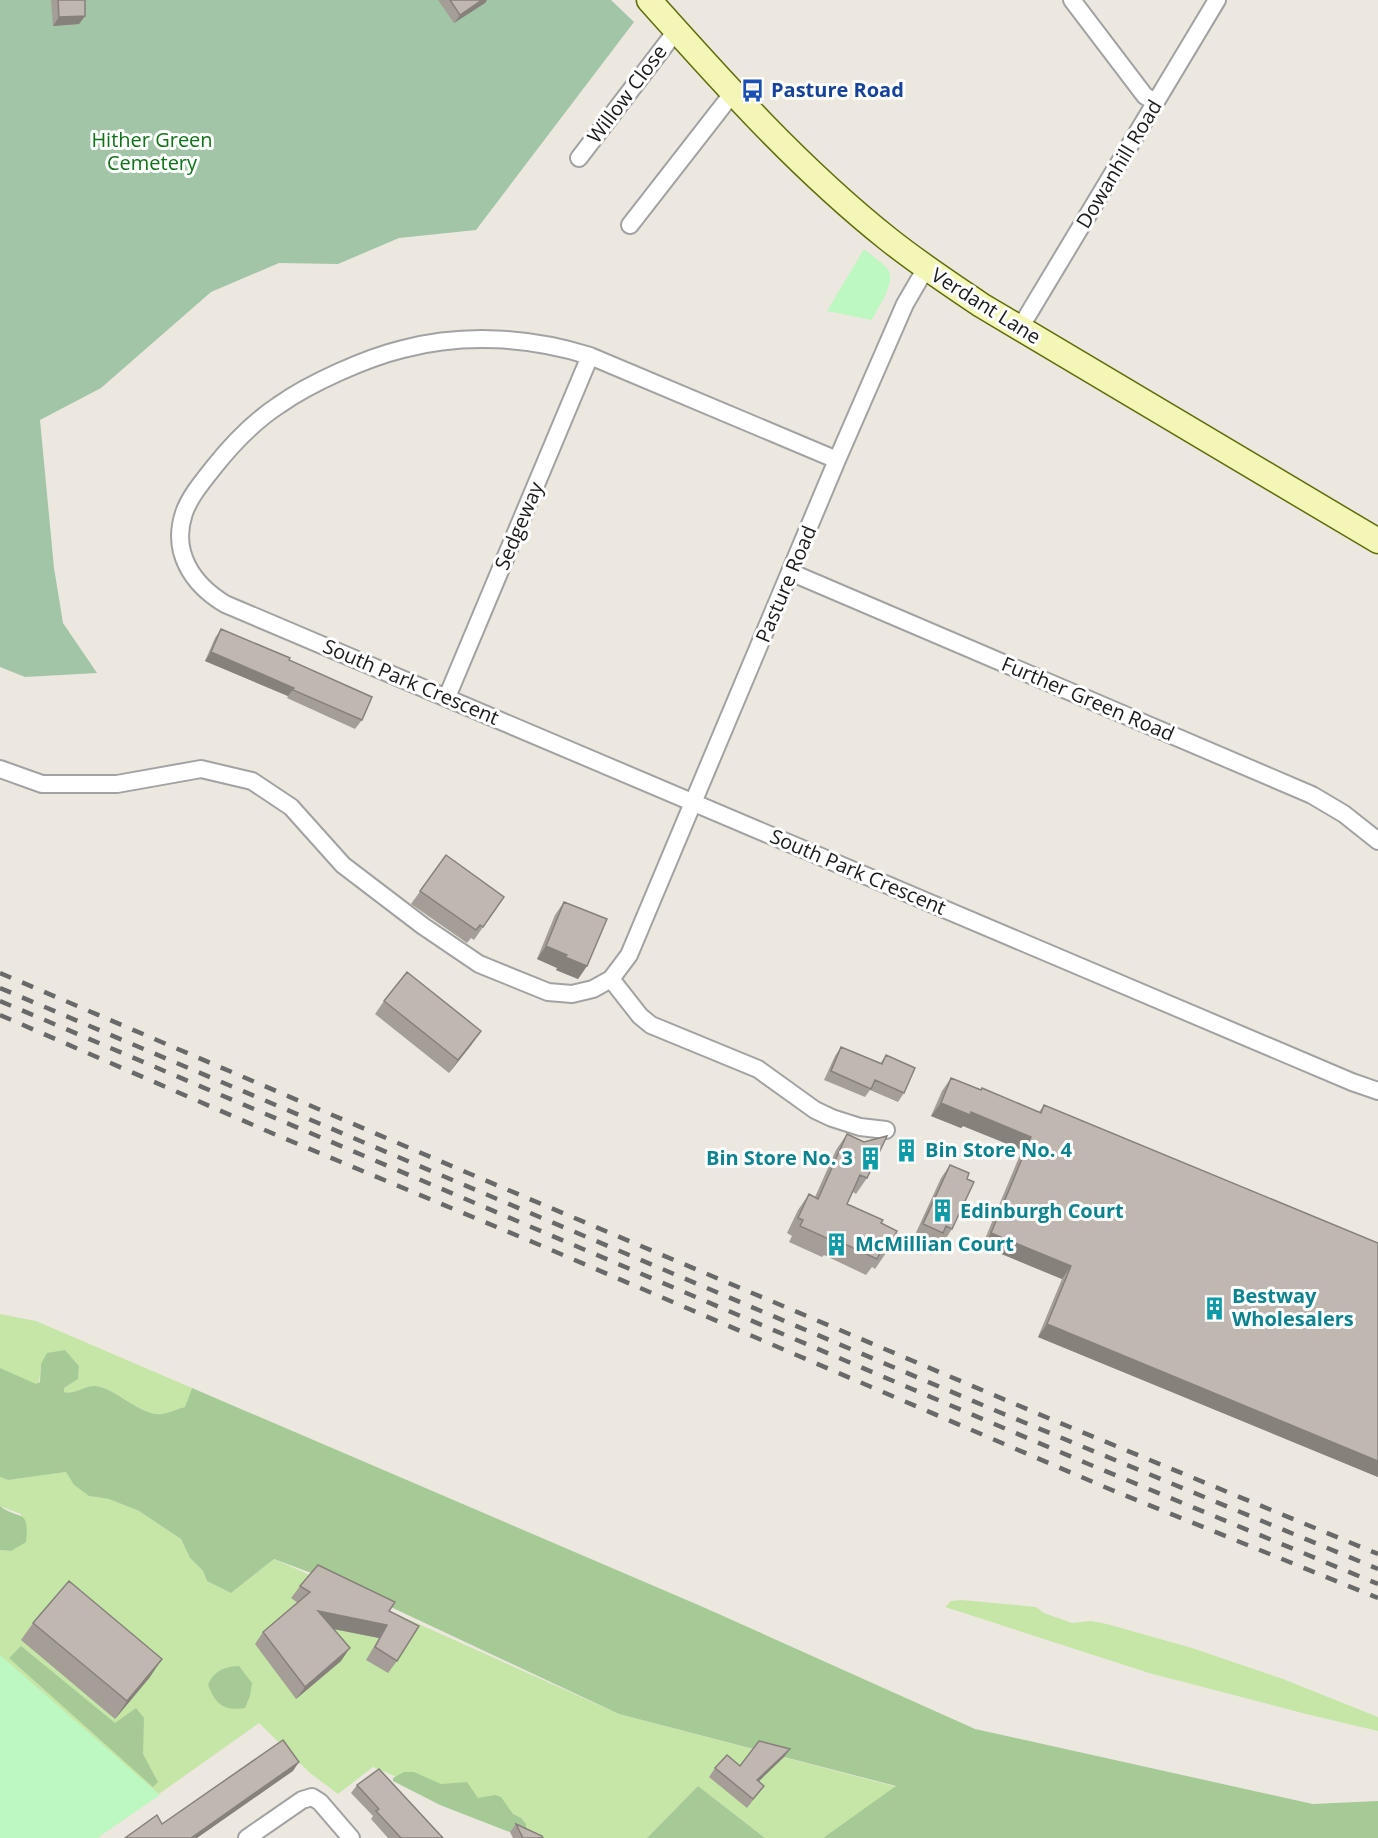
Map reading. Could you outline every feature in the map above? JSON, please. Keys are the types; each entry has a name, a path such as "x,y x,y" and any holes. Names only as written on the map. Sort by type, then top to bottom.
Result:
{"street":[{"name":"Verdant Lane","path":"649,0 732,94 784,146 888,239 926,268 981,305 1378,541"},
{"path":"1072,0 1145,96 1156,102"},
{"name":"Dowanhill Road","path":"1020,328 1217,0"},
{"name":"Willow Close","path":"579,158 676,31"},
{"path":"630,225 732,94"},
{"name":"Pasture Road","path":"610,979 629,955 837,460 905,304 926,268"},
{"name":"South Park Crescent","path":"837,460 590,356 563,347 473,338 450,340 400,349 362,364 302,391 260,419 227,451 190,500 181,527 181,543 184,558 199,585 225,604 1344,1079 1378,1090"},
{"name":"Sedgeway","path":"447,697 590,356"},
{"name":"Further Green Road","path":"790,572 1311,795 1344,814 1378,841"},
{"path":"0,769 42,784 117,784 201,769 252,781 291,807 343,865 423,926 479,964 548,992 572,994 593,989 610,979 640,1016 651,1025 758,1069 814,1110 860,1127 886,1130"},
{"path":"247,1838 302,1800 312,1797 320,1802 351,1838"}],"green space":[{"name":"Hither Green Cemetery","path":"0,0 611,0 634,22 476,230 399,238 338,264 279,263 211,292 101,388 40,420 54,568 63,623 97,673 25,677 0,667"},
{"path":"864,249 884,265 890,273 889,286 872,320 827,311"},
{"path":"0,1314 36,1321 192,1388 185,1407 154,1414 96,1386 64,1392 64,1388 78,1379 79,1366 65,1350 41,1364 39,1382 36,1385 0,1368"},
{"path":"65,1350 79,1366 78,1379 64,1388 64,1392 96,1386 146,1411 162,1414 185,1407 192,1388 703,1607 975,1729 1313,1804 1378,1801 1378,1838 823,1838 896,1786 619,1714 346,1586 274,1559 231,1593 207,1581 203,1571 190,1558 181,1539 139,1511 109,1499 89,1496 74,1485 66,1472 8,1480 0,1477 0,1368 36,1384 40,1382 41,1364 47,1353"},
{"path":"66,1472 74,1485 89,1496 109,1499 139,1511 181,1539 190,1558 203,1571 207,1581 231,1593 274,1559 619,1714 897,1787 823,1838 765,1838 698,1786 647,1838 540,1838 373,1767 338,1794 310,1773 259,1723 97,1838 0,1838 2,1659 0,1655 0,1550 11,1551 21,1514 0,1506 0,1477 8,1480"},
{"path":"0,1506 25,1519 26,1542 11,1551 0,1550"},
{"path":"951,1601 1036,1607 1044,1613 1072,1623 1091,1621 1107,1624 1192,1648 1283,1679 1378,1717 1378,1731 1149,1673 945,1607"},
{"path":"21,1646 115,1723 136,1708 144,1718 143,1754 158,1782 153,1787 9,1658"},
{"path":"0,1655 160,1795 97,1838 0,1838"},
{"path":"239,1666 252,1683 250,1696 245,1708 226,1707 218,1702 208,1685 220,1670"},
{"path":"404,1772 414,1772 441,1784 467,1782 478,1798 495,1795 501,1797 513,1814 526,1824 526,1829 520,1836 440,1805 393,1781 393,1778"},
{"path":"698,1786 765,1838 647,1838"}],"building":[{"path":"58,0 85,0 85,16 59,17"},
{"path":"450,0 482,0 460,15"},
{"path":"221,629 290,658 289,660 372,697 362,720 211,652"},
{"path":"446,855 504,897 483,927 480,925 476,930 420,891"},
{"path":"564,902 607,919 587,966 546,946"},
{"path":"407,972 481,1031 458,1060 384,1001"},
{"path":"841,1047 882,1064 886,1055 915,1068 904,1093 875,1080 871,1089 831,1071"},
{"name":"Bestway Wholesalers","path":"951,1078 981,1090 982,1088 1041,1113 1044,1105 1378,1243 1378,1461 1047,1324 1071,1266 991,1233 1031,1137 971,1112 970,1115 941,1103"},
{"path":"847,1134 864,1142 887,1136 867,1178 860,1175 847,1204 883,1220 881,1223 897,1231 886,1253 881,1251 877,1259 800,1226 803,1220 798,1218 809,1194 818,1199"},
{"name":"Edinburgh Court","path":"950,1165 969,1173 967,1179 974,1182 952,1229 946,1226 943,1233 923,1224"},
{"path":"318,1565 395,1602 389,1611 419,1626 397,1661 375,1647 387,1625 318,1611 350,1648 305,1687 263,1632 310,1592 300,1586"},
{"path":"69,1581 162,1659 127,1701 33,1623"},
{"path":"283,1740 299,1762 191,1838 125,1838 157,1815 162,1824"},
{"path":"759,1741 790,1749 757,1780 764,1786 753,1799 715,1768 727,1755 740,1766"},
{"path":"379,1769 443,1838 401,1838 376,1811 379,1809 357,1785"},
{"path":"516,1824 542,1836 543,1838 523,1838"}],"railway":[{"path":"0,973 1060,1423 1378,1554"},
{"path":"0,988 999,1412 1378,1569"},
{"path":"0,1001 1086,1463 1378,1584"},
{"path":"0,1015 1107,1488 1378,1598"}],"place":[{"name":"Pasture Road","path":"753,90"},
{"name":"Bin Store No. 4","path":"907,1150"},
{"name":"Bin Store No. 3","path":"871,1158"},
{"name":"Edinburgh Court","path":"942,1211"},
{"name":"McMillian Court","path":"837,1244"},
{"name":"Bestway Wholesalers","path":"1214,1308"}]}
